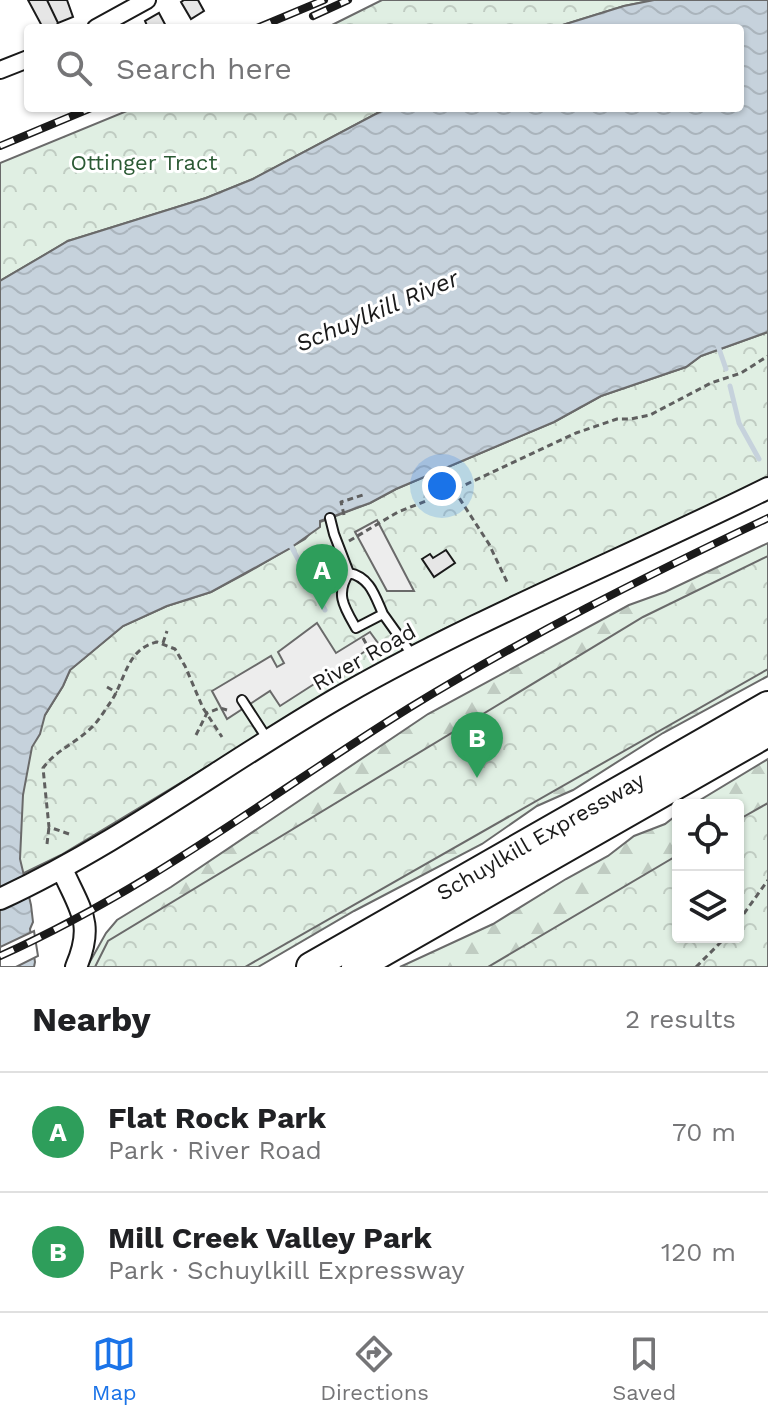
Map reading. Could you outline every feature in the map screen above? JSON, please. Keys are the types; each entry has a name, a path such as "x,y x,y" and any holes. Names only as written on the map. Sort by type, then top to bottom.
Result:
{"highway":[{"name":"Schuylkill Expressway","path":"311,967 768,706"},
{"name":"Schuylkill Expressway","path":"356,967 768,732"}],"street":[{"path":"103,24 147,0"},
{"path":"0,70 24,61"},
{"name":"River Road","path":"0,899 62,869 342,696 413,657 768,488"},
{"path":"62,869 85,922 86,936 76,967"}],"lane":[{"path":"330,518 349,573"},
{"path":"349,573 360,575 370,584 383,614 413,657"},
{"path":"349,573 342,584 341,598 356,628 383,614"},
{"path":"242,700 269,741"}],"path":[{"path":"339,547 398,512 454,490 576,433 617,419 650,415 711,383 741,373 768,356"},
{"path":"454,490 489,544 508,584"},
{"path":"344,515 341,502 366,494"},
{"path":"163,643 167,631"},
{"path":"47,844 49,827 43,768 56,754 91,729 117,693 128,663 137,651 147,645 163,643 175,649 222,737"},
{"path":"107,687 117,693"},
{"path":"196,735 207,713 220,708 227,710"},
{"path":"49,827 69,834"},
{"path":"744,914 768,880"},
{"path":"696,967 720,943"}],"green space":[{"path":"382,0 654,0 566,24 334,24"},
{"name":"Ottinger Tract","path":"124,112 379,112 253,179 206,198 68,241 0,281 0,163"},
{"path":"768,332 768,478 442,630 351,680 61,855 20,875 0,749 45,715 70,670 123,626 167,606 211,592 305,539 320,522 554,422 601,396 686,367 701,356"},
{"path":"768,543 768,676 663,733 573,790 537,806 482,844 354,911 258,967 87,967 117,920 428,714 629,605 665,592"},
{"path":"768,556 768,669 245,967 95,967 108,941 643,617"},
{"path":"768,759 768,967 400,967 493,924 608,856 634,836 672,819 672,943 744,943 744,799 702,799"},
{"path":"768,803 768,967 488,967 672,859 672,943 744,943 744,817"}],"shaded area":[{"path":"377,520 414,591 387,591 355,532"},
{"path":"317,623 336,653 370,632 378,643 280,706 270,691 227,719 212,691 271,656 277,667 284,663 278,652"}],"water":[{"name":"Schuylkill River","path":"654,0 768,0 768,332 701,356 686,367 601,396 554,422 370,503 320,521 320,527 289,549 211,592 167,606 123,626 70,670 45,715 40,734 32,747 23,795 20,859 31,905 33,922 30,929 35,962 34,967 0,967 0,281 68,241 206,198 253,179 379,112 744,112 744,24 566,24"}],"pier":[{"path":"34,931 38,956 16,967 0,967 0,947"}],"building":[{"path":"28,0 47,0 58,23 41,24"},
{"path":"47,0 67,0 73,17 58,23"},
{"path":"198,0 204,11 191,19 181,2"},
{"path":"159,13 165,24 146,24 145,21"},
{"path":"446,550 455,563 434,577 422,559 430,554 433,558"}],"waterway":[{"path":"717,343 726,369"},
{"path":"730,386 739,423 759,459"},
{"path":"290,544 325,610"}],"railway":[{"path":"267,24 324,0"},
{"path":"313,16 348,0"},
{"path":"0,146 81,112"},
{"path":"0,956 107,902 409,708 497,657 631,585 768,518"}],"place":[{"name":"Flat Rock Park","path":"322,610"},
{"name":"Mill Creek Valley Park","path":"477,778"}]}
